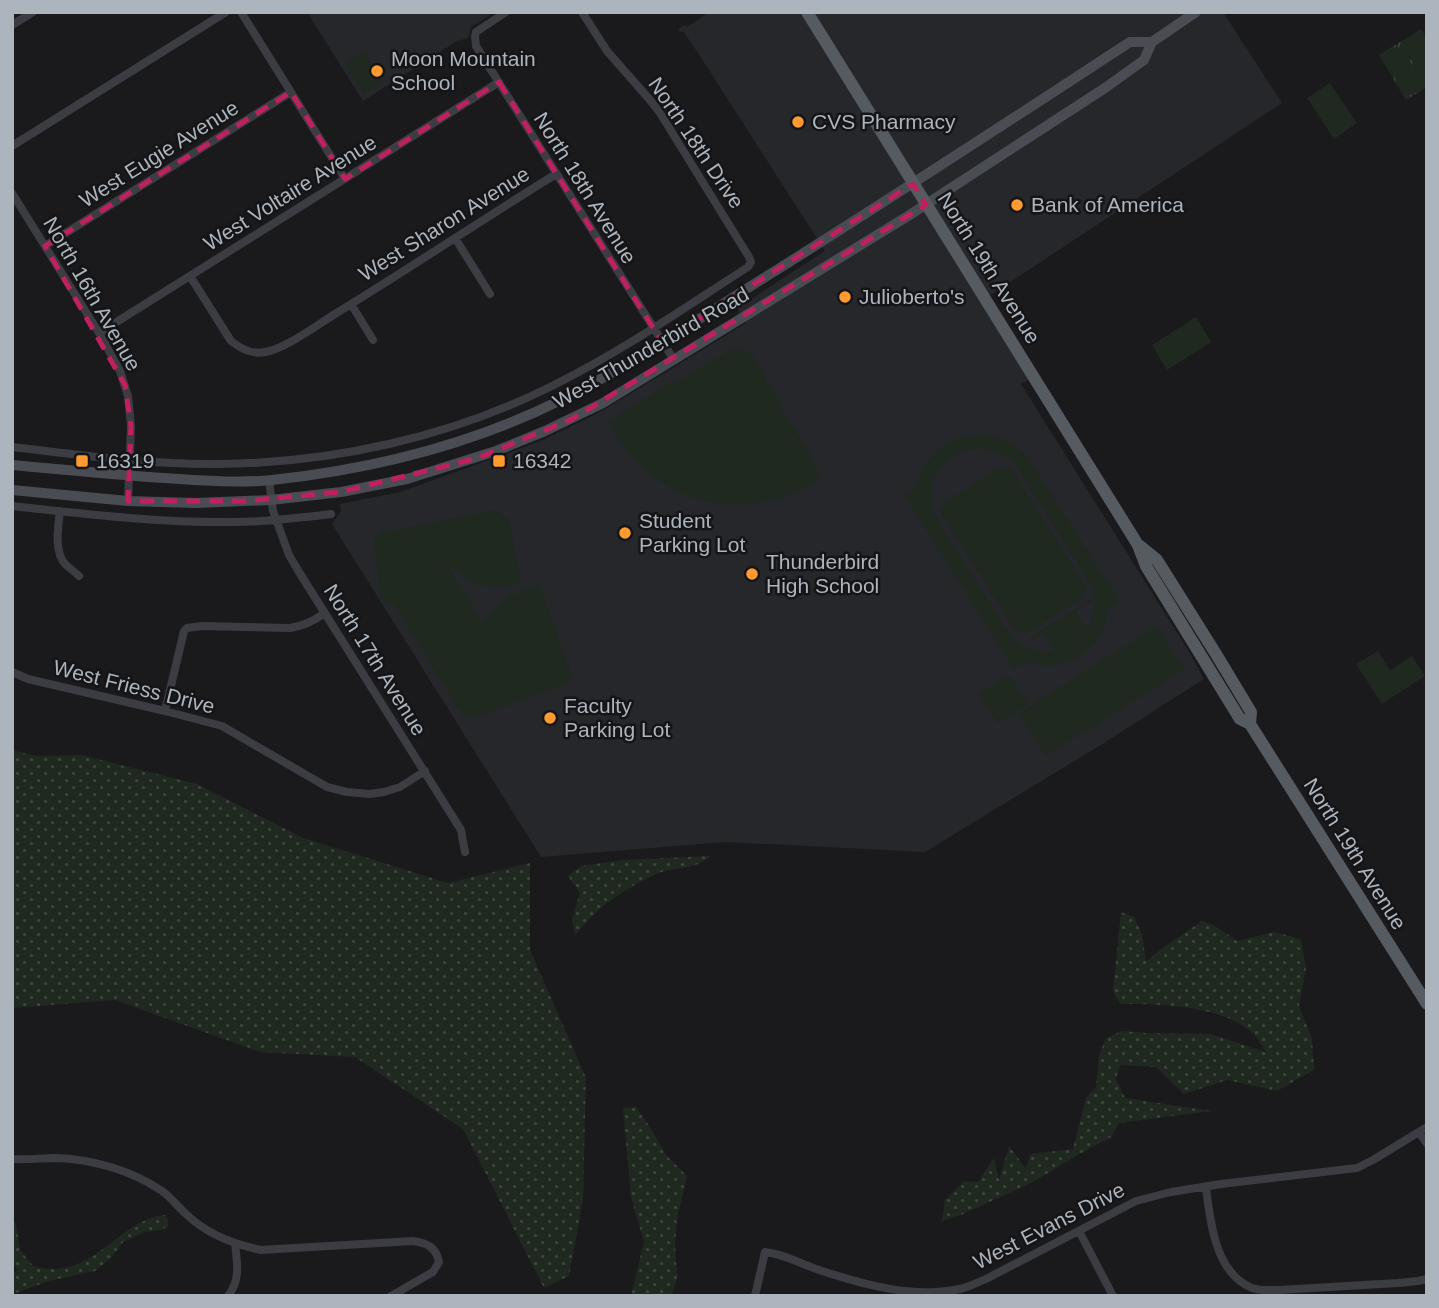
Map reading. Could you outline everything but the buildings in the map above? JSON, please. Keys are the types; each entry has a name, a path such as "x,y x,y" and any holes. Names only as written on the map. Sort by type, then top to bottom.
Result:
{"main road":[{"name":"North 19th Avenue","path":"807,12 1138,545 1146,566 1240,719 1250,724 1427,1004"},
{"name":"West Thunderbird Road","path":"12,490 196,503 271,500 341,492 407,479 478,458 545,431 603,403 926,205 1144,60 1152,42 1196,12"},
{"name":"West Thunderbird Road","path":"12,465 214,481 268,480 346,470 422,454 500,427 593,384 662,342 913,184 1130,42 1152,42"},
{"path":"761,280 773,299"}],"street":[{"path":"12,25 33,12"},
{"path":"12,146 226,12"},
{"path":"241,12 345,179"},
{"name":"North 18th Avenue","path":"506,12 477,32 476,46 674,360"},
{"name":"North 18th Drive","path":"582,12 607,51 656,107 751,262"},
{"name":"West Voltaire Avenue","path":"99,333 499,82"},
{"name":"West Eugie Avenue","path":"45,246 291,92"},
{"name":"West Sharon Avenue","path":"190,276 231,341 254,353 266,352 283,346 556,174"},
{"name":"North 16th Avenue","path":"12,193 116,361 128,397 131,426 128,500"},
{"path":"455,238 490,294"},
{"name":"West Thunderbird Road","path":"12,447 183,464 269,462 340,453 410,438 474,418 540,391 608,356 748,267 751,262"},
{"name":"West Sharon Avenue","path":"351,304 373,340"},
{"name":"North 17th Avenue","path":"268,480 276,520 294,564 461,830 465,852"},
{"path":"12,506 182,522 276,520 331,514"},
{"path":"60,511 59,550 64,563 79,576"},
{"path":"165,711 184,631 187,628 202,625 290,628 315,621 325,613"},
{"name":"West Friess Drive","path":"12,672 23,677 222,726 327,787 347,792 384,792 400,787 425,771"},
{"path":"1423,1130 1427,1144"},
{"name":"West Evans Drive","path":"755,1296 765,1252 780,1254 810,1267 863,1283 894,1289 943,1292 964,1288 1136,1201 1171,1192 1357,1168 1423,1130"},
{"path":"12,1159 74,1159 95,1162 118,1170 163,1192 211,1234 261,1250 413,1241 425,1243 436,1252 438,1266 425,1278 391,1296"},
{"path":"1206,1187 1216,1243 1228,1268 1258,1293 1376,1288 1427,1279"},
{"path":"1079,1231 1113,1296"},
{"path":"228,1296 236,1282 238,1269 235,1243"}],"highlighted area":[{"path":"499,82 662,342 913,184 926,205 572,419 478,458 341,492 245,501 128,501 131,426 125,385 45,246 291,92 345,179"}],"shaded area":[{"name":"Moon Mountain School","path":"307,12 495,12 471,27 468,38 457,41 363,101"},
{"name":"Thunderbird High School","path":"709,12 1223,12 1282,103 986,298 1034,377 1021,384 1204,679 925,852 725,842 541,857 332,524 341,511 340,504 400,492 547,438 602,411 746,323 737,308 825,251 698,53 683,31 678,29 685,25 687,27"}],"green space":[{"path":"1421,29 1427,39 1427,87 1406,100 1379,55"},
{"path":"1422,35 1427,42 1425,81 1404,47"},
{"path":"1402,48 1423,82 1405,94 1384,60"},
{"path":"364,51 383,82 364,94 345,63"},
{"path":"1330,83 1357,123 1334,139 1307,98"},
{"path":"1196,317 1211,342 1167,370 1152,345"},
{"path":"734,348 750,352 810,454 820,479 797,492 747,504 722,504 698,499 674,490 653,476 633,458 608,422 668,384 676,383"},
{"path":"971,435 994,437 1015,446 1027,456 1120,602 1109,610 1098,637 1080,656 1055,665 1026,662 1014,669 904,495 917,487 924,468 936,453","holes":["980,448 998,452 1014,462 1091,585 1094,608 1087,629 1075,612 1092,601 1091,599 1030,638 1031,640 1043,633 1054,651 1030,648 1010,635 933,513 931,489 934,478 947,461 967,450"]},
{"path":"1009,465 1088,590 1081,594 1083,597 1026,634 1024,631 1018,634 939,510 945,506 943,503 1000,467 1002,470"},
{"path":"495,510 509,520 521,582 499,587 489,586 460,574 445,558 442,566 447,564 482,622 508,598 539,584 572,677 565,685 474,717 473,714 465,719 394,604 381,601 374,541 381,533"},
{"path":"1157,626 1184,669 1046,756 1019,713"},
{"path":"1378,651 1390,670 1412,656 1425,676 1382,704 1356,664"},
{"path":"1009,675 1028,704 998,723 979,694"},
{"path":"12,750 36,756 81,755 197,784 303,838 448,883 530,863 530,950 586,1078 583,1199 569,1276 544,1288 463,1129 355,1057 260,1052 115,1000 12,1008"},
{"path":"711,856 693,866 659,873 629,888 598,910 575,935 572,919 580,893 568,876 581,866 622,860"},
{"path":"1121,912 1134,917 1142,934 1146,962 1202,921 1215,926 1237,941 1274,932 1301,939 1306,969 1299,1006 1312,1039 1314,1070 1277,1091 1227,1080 1184,1094 1156,1067 1120,1065 1116,1079 1125,1098 1212,1111 1119,1123 1111,1137 1033,1182 942,1221 945,1200 964,1181 978,1182 994,1158 999,1180 1009,1146 1026,1169 1030,1154 1073,1149 1086,1098 1096,1087 1099,1056 1106,1038 1122,1031 1210,1034 1266,1052 1249,1030 1221,1015 1170,1006 1120,1004 1113,991"},
{"path":"636,1107 666,1155 687,1176 677,1219 677,1278 672,1296 631,1296 644,1242 631,1197 623,1108"},
{"path":"165,1215 168,1227 145,1232 123,1242 111,1258 95,1271 49,1281 12,1296 12,1276 17,1270 12,1262 12,1219 16,1224 20,1250 33,1266 54,1269 89,1259 132,1227"}],"place":[{"name":"Moon Mountain School","path":"377,71"},
{"name":"CVS Pharmacy","path":"798,122"},
{"name":"Bank of America","path":"1017,205"},
{"name":"Julioberto's","path":"845,297"},
{"name":"16319","path":"82,461"},
{"name":"16342","path":"499,461"},
{"name":"Student Parking Lot","path":"625,533"},
{"name":"Thunderbird High School","path":"752,574"},
{"name":"Faculty Parking Lot","path":"550,718"}]}
